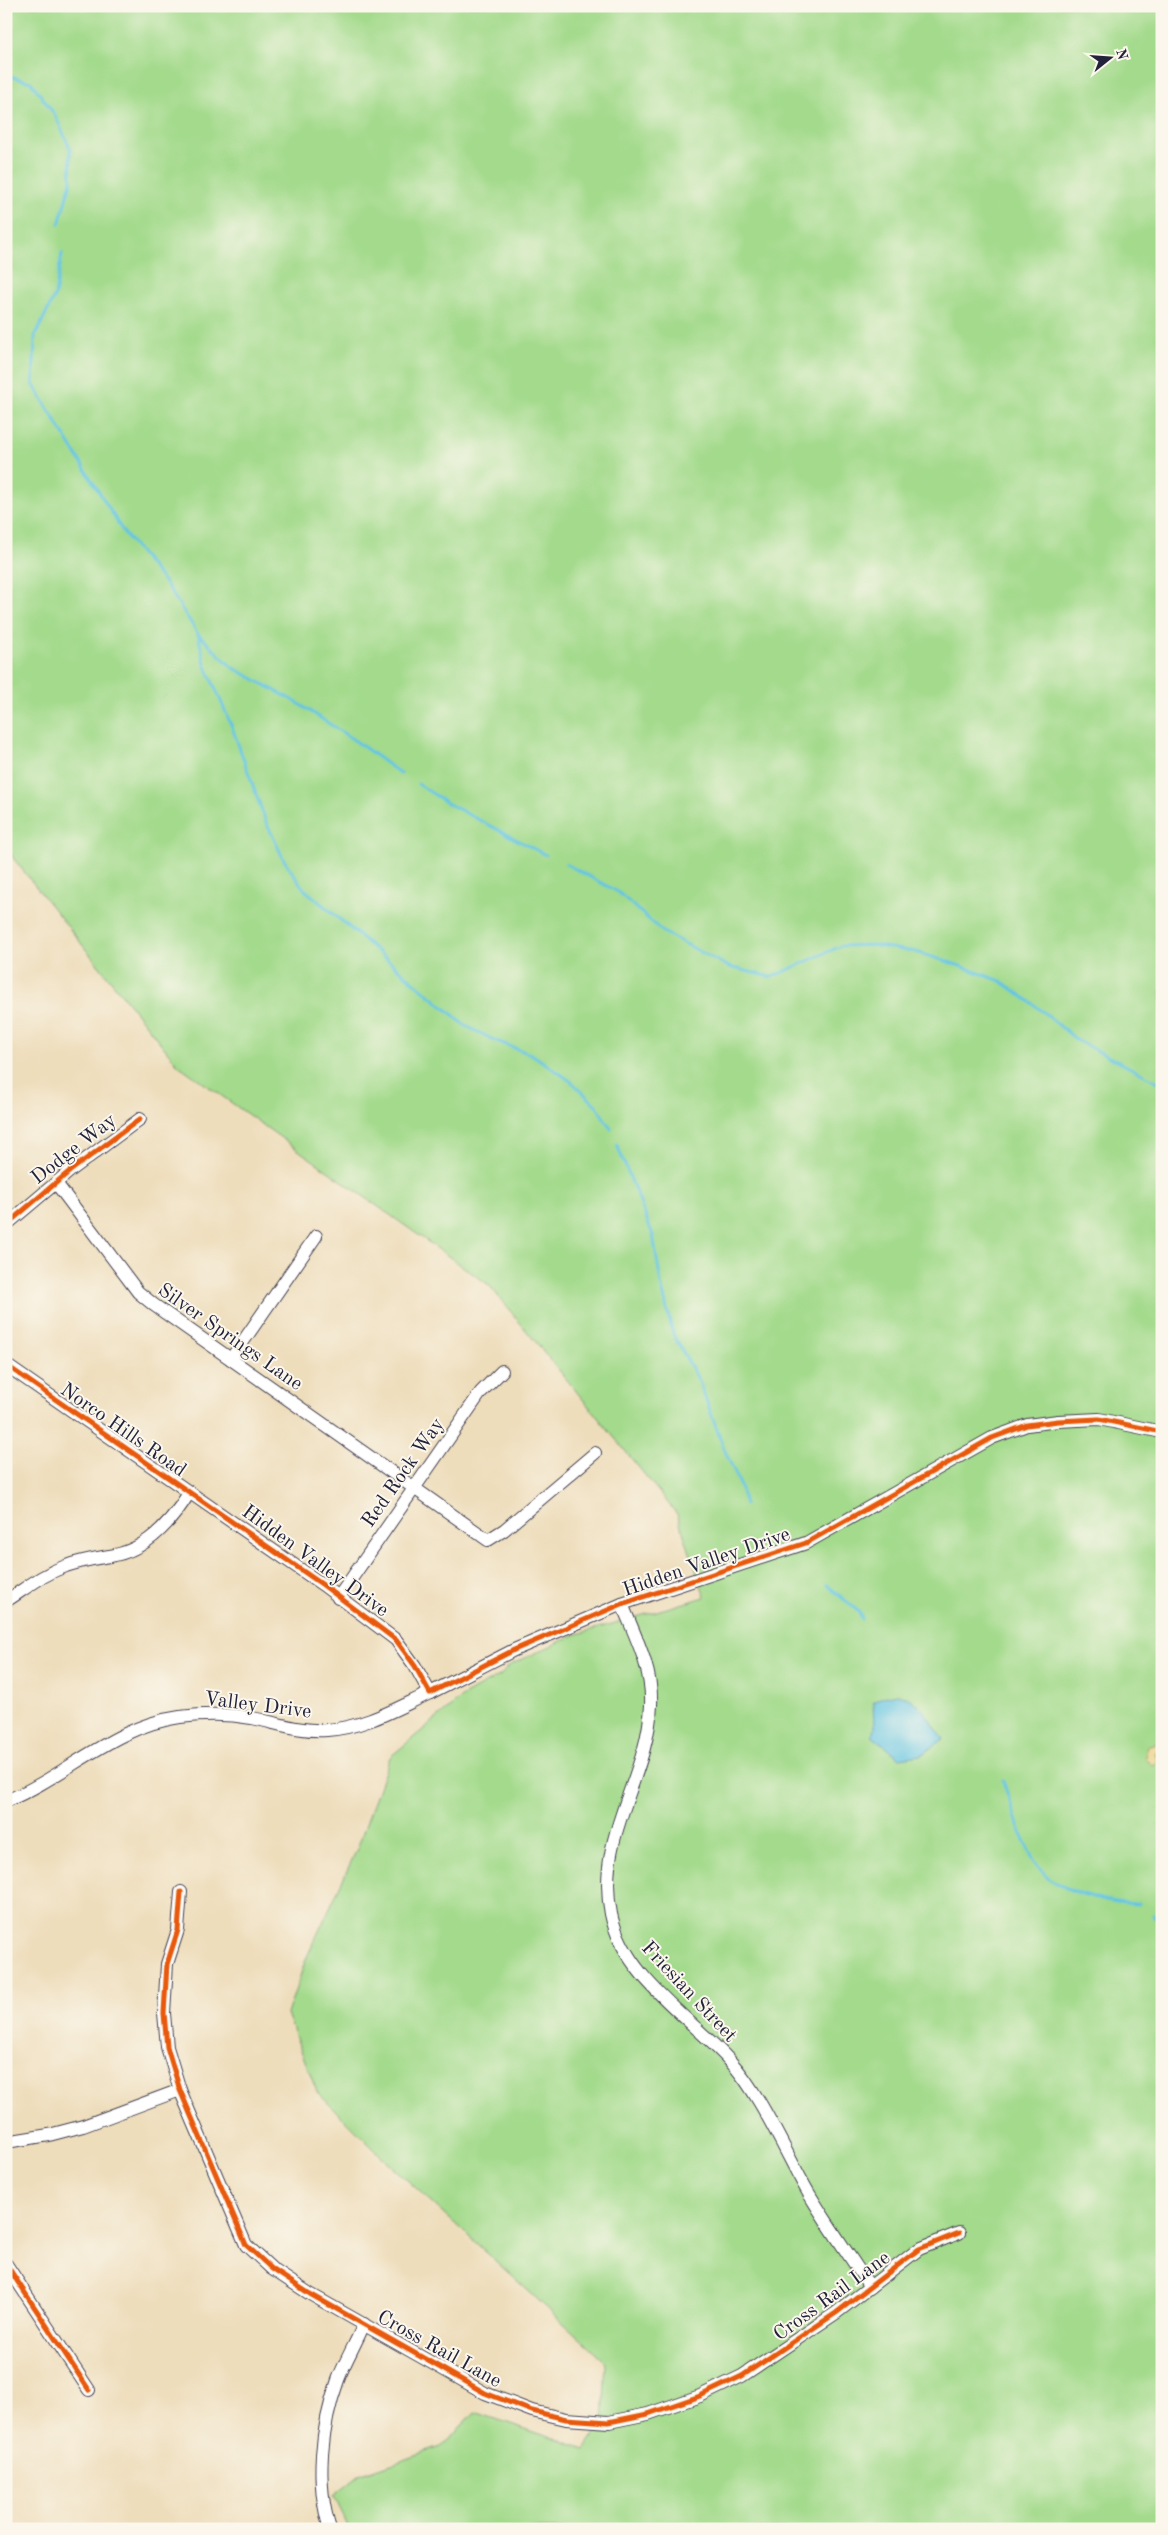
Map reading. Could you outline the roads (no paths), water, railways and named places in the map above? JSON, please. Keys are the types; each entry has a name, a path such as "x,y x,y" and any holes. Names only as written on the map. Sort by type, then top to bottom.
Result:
{"street":[{"name":"Dodge Way","path":"6,1225 140,1119"},
{"name":"Silver Springs Lane","path":"56,1184 138,1292 488,1540 504,1530 595,1453"},
{"path":"231,1359 316,1236"},
{"name":"Norco Hills Road","path":"6,1365 225,1518"},
{"name":"Red Rock Way","path":"338,1598 482,1392 502,1371"},
{"name":"Hidden Valley Drive","path":"225,1518 323,1585 396,1640 415,1666 430,1693 514,1650 622,1604 806,1543 992,1438 1027,1426 1058,1421 1099,1419 1162,1432"},
{"path":"6,1600 44,1574 90,1558 117,1555 142,1544 163,1529 189,1492"},
{"name":"Friesian Street","path":"622,1604 648,1673 651,1704 648,1734 610,1849 608,1882 611,1914 619,1940 633,1962 658,1990 731,2062 758,2102 809,2193 870,2287"},
{"name":"Valley Drive","path":"6,1801 54,1776 131,1729 155,1722 207,1714 250,1718 304,1730 325,1730 351,1727 375,1719 396,1711 430,1693"},
{"name":"Cross Rail Lane","path":"181,1892 178,1930 167,1964 164,2013 168,2047 180,2090 246,2245 272,2268 310,2294 493,2396 532,2411 566,2419 609,2422 648,2414 700,2396 742,2376 789,2346 919,2249 959,2233"},
{"path":"6,2142 49,2135 83,2126 180,2090"},
{"path":"6,2264 89,2390"},
{"path":"330,2529 322,2504 321,2468 327,2427 338,2381 364,2324"}],"water":[{"path":"898,1694 919,1706 944,1739 921,1755 900,1758 872,1736 874,1728 873,1702 882,1697"}],"waterway":[{"path":"6,75 31,82 55,115 70,148 71,182 59,224"},
{"path":"62,253 55,295 35,336 33,384 124,533 168,587 198,634 232,667 296,702 357,742 401,774"},
{"path":"198,634 205,664 232,727 266,822 284,860 304,889 466,1026 494,1040 533,1055 572,1082 596,1105 611,1129"},
{"path":"418,784 447,803 546,855"},
{"path":"566,864 618,892 663,932 729,967 772,977 841,946 872,945 916,952 955,964 1001,981 1036,1006 1078,1041 1162,1084"},
{"path":"617,1145 653,1235 661,1284 673,1334 699,1381 725,1451 739,1482 745,1505"},
{"path":"827,1585 859,1612 862,1619"},
{"path":"1003,1781 1027,1847 1040,1870 1068,1889 1092,1897 1139,1904"},
{"path":"1153,1914 1162,1925"}]}
